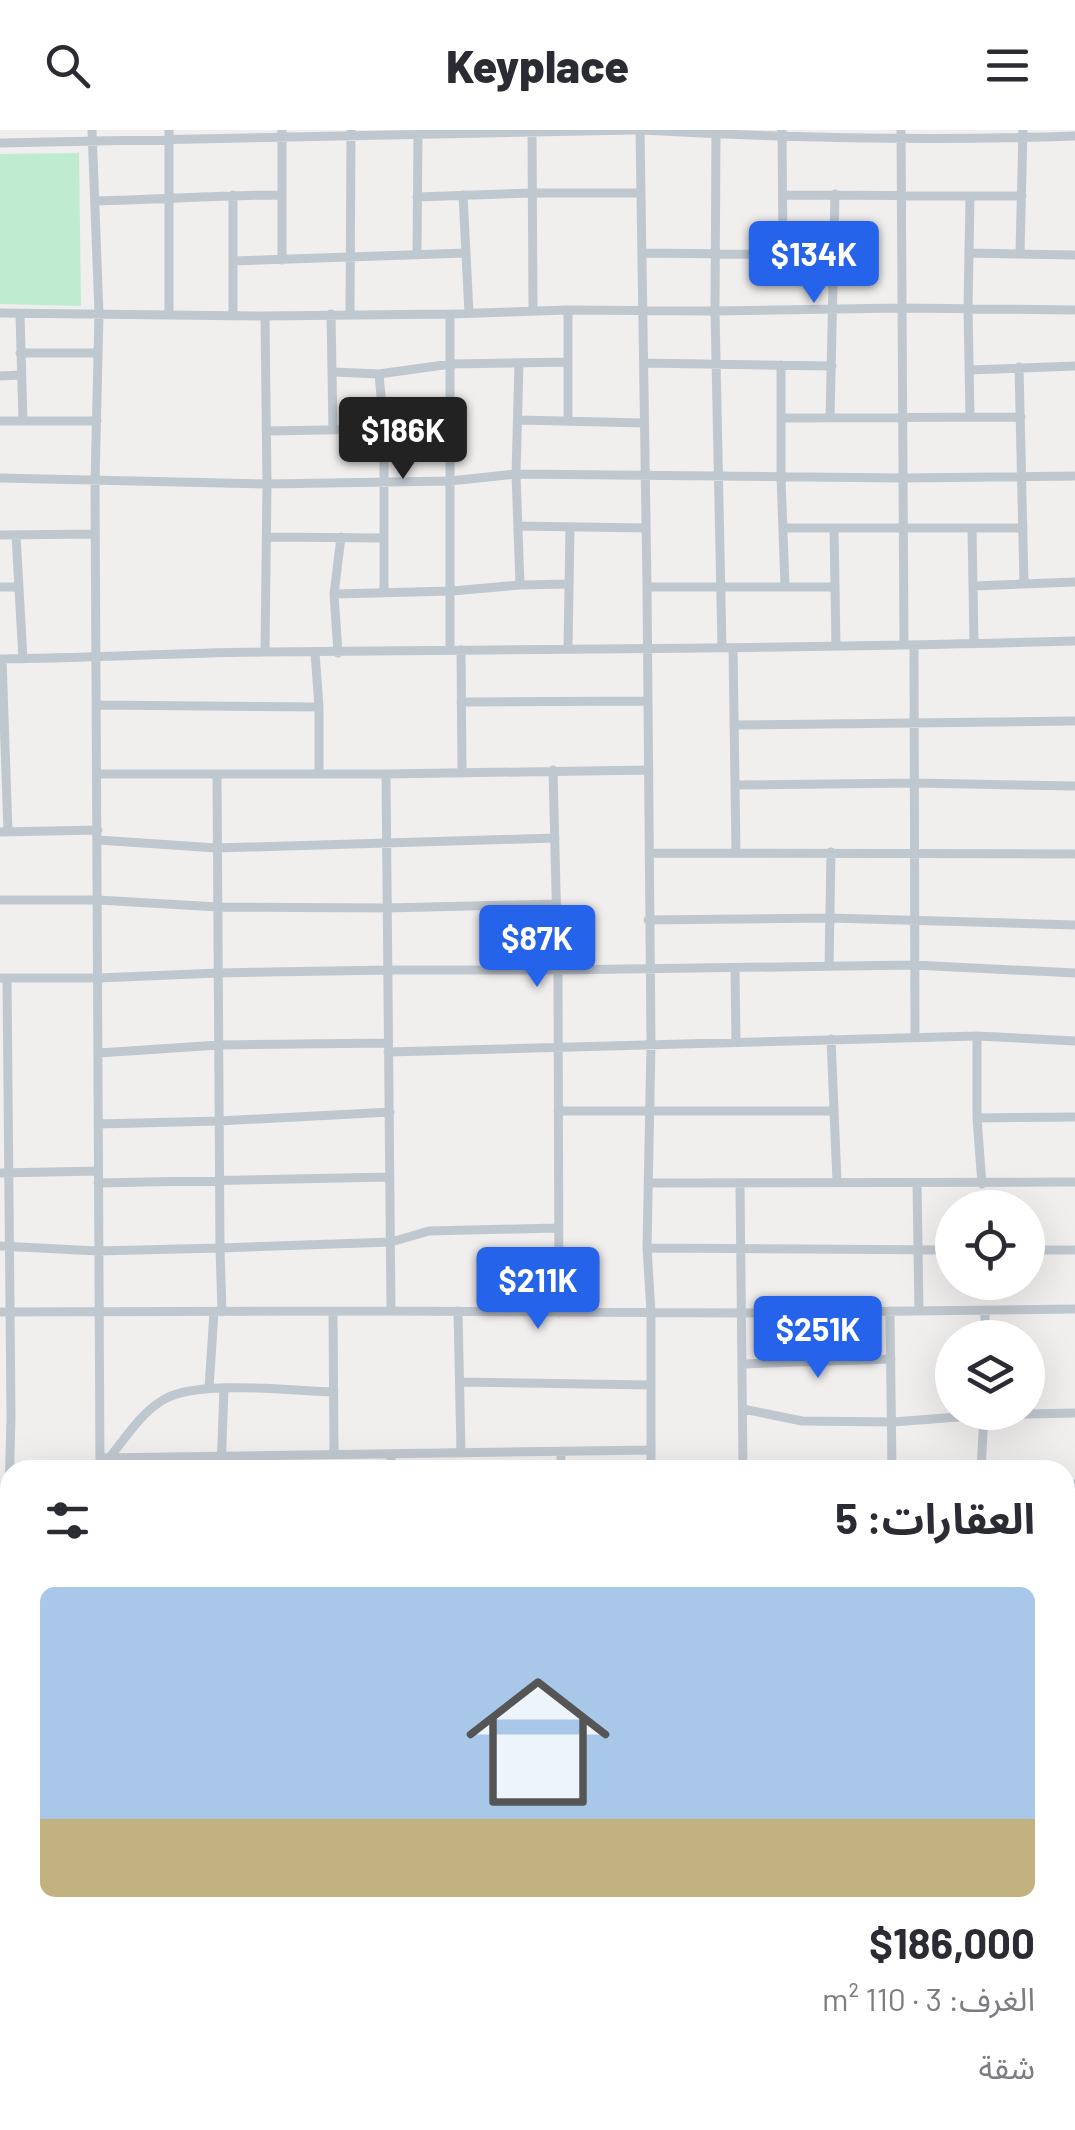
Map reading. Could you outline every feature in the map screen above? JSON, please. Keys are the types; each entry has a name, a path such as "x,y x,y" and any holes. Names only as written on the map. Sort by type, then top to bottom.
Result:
{"street":[{"path":"18,130 18,143"},
{"path":"92,130 98,314 98,1313 105,1458"},
{"path":"0,143 92,142 168,135 638,130 1075,136"},
{"path":"638,130 649,770 651,1044 647,1248 652,1460"},
{"path":"532,131 533,311"},
{"path":"417,255 418,132"},
{"path":"716,132 721,586 734,725 736,852"},
{"path":"350,313 351,133"},
{"path":"782,133 783,255"},
{"path":"282,134 282,260"},
{"path":"901,134 903,529 916,723 914,1037"},
{"path":"1020,254 1023,134"},
{"path":"168,135 169,314"},
{"path":"417,197 641,193"},
{"path":"830,418 834,194"},
{"path":"233,315 234,195"},
{"path":"94,201 282,195"},
{"path":"783,195 1022,196"},
{"path":"462,196 469,313"},
{"path":"970,196 970,416"},
{"path":"233,261 466,253"},
{"path":"642,253 835,255"},
{"path":"969,254 1075,255"},
{"path":"568,310 568,422"},
{"path":"0,313 265,316 568,310 1075,310"},
{"path":"20,314 22,421"},
{"path":"331,314 333,429"},
{"path":"450,314 452,591 462,772"},
{"path":"265,316 266,652"},
{"path":"20,353 98,353"},
{"path":"333,372 379,374 451,364 568,362"},
{"path":"519,363 516,474 520,585"},
{"path":"644,363 832,366"},
{"path":"781,364 784,586"},
{"path":"970,370 1075,366"},
{"path":"1019,367 1024,584"},
{"path":"379,374 384,428 384,592"},
{"path":"0,376 21,375"},
{"path":"781,418 1022,417"},
{"path":"518,420 644,423"},
{"path":"0,421 96,421"},
{"path":"266,432 384,428"},
{"path":"0,478 267,484 450,481 516,474 1075,476"},
{"path":"518,526 646,528"},
{"path":"568,649 570,528"},
{"path":"783,528 1023,528"},
{"path":"834,528 836,646"},
{"path":"972,528 974,644"},
{"path":"0,535 95,534"},
{"path":"16,536 23,658"},
{"path":"268,537 383,538"},
{"path":"338,653 334,594 341,537"},
{"path":"973,586 1075,582"},
{"path":"334,594 569,584"},
{"path":"0,587 19,587"},
{"path":"647,587 835,587"},
{"path":"555,838 216,848 98,835 4,832 1,659 1075,640"},
{"path":"315,653 318,774"},
{"path":"461,702 647,701"},
{"path":"97,705 319,708"},
{"path":"734,725 1075,721"},
{"path":"553,770 559,1312"},
{"path":"98,774 649,770"},
{"path":"209,1388 218,1312 220,1248 216,774"},
{"path":"386,774 391,1311"},
{"path":"735,785 1075,786"},
{"path":"829,966 831,852"},
{"path":"649,853 1075,854"},
{"path":"0,900 387,908 556,904"},
{"path":"648,920 830,918 1075,925"},
{"path":"8,1460 4,978 914,965 1075,974"},
{"path":"734,968 736,1042"},
{"path":"99,1054 219,1045 558,1048 977,1036 1075,1041"},
{"path":"977,1036 982,1184"},
{"path":"831,1040 837,1182"},
{"path":"558,1112 834,1111"},
{"path":"98,1124 390,1112"},
{"path":"977,1118 1075,1117"},
{"path":"4,1173 98,1171"},
{"path":"98,1183 390,1176"},
{"path":"649,1183 1075,1182"},
{"path":"917,1183 918,1311"},
{"path":"740,1184 742,1460"},
{"path":"4,1246 98,1251 220,1248 391,1242 429,1231 558,1228"},
{"path":"647,1248 935,1250"},
{"path":"1045,1250 1075,1250"},
{"path":"5,1312 742,1313 1075,1309"},
{"path":"985,1310 985,1320"},
{"path":"890,1311 892,1460"},
{"path":"333,1312 334,1454"},
{"path":"458,1312 461,1453"},
{"path":"742,1364 891,1359"},
{"path":"460,1382 650,1385"},
{"path":"105,1458 153,1406 180,1392 209,1388 334,1392"},
{"path":"222,1460 224,1388"},
{"path":"742,1409 802,1421 935,1418"},
{"path":"1045,1413 1075,1412"},
{"path":"982,1460 983,1430"},
{"path":"105,1458 652,1450"},
{"path":"561,1452 561,1460"},
{"path":"391,1454 391,1460"}],"green space":[{"path":"79,153 81,306 0,304 0,154"}]}
